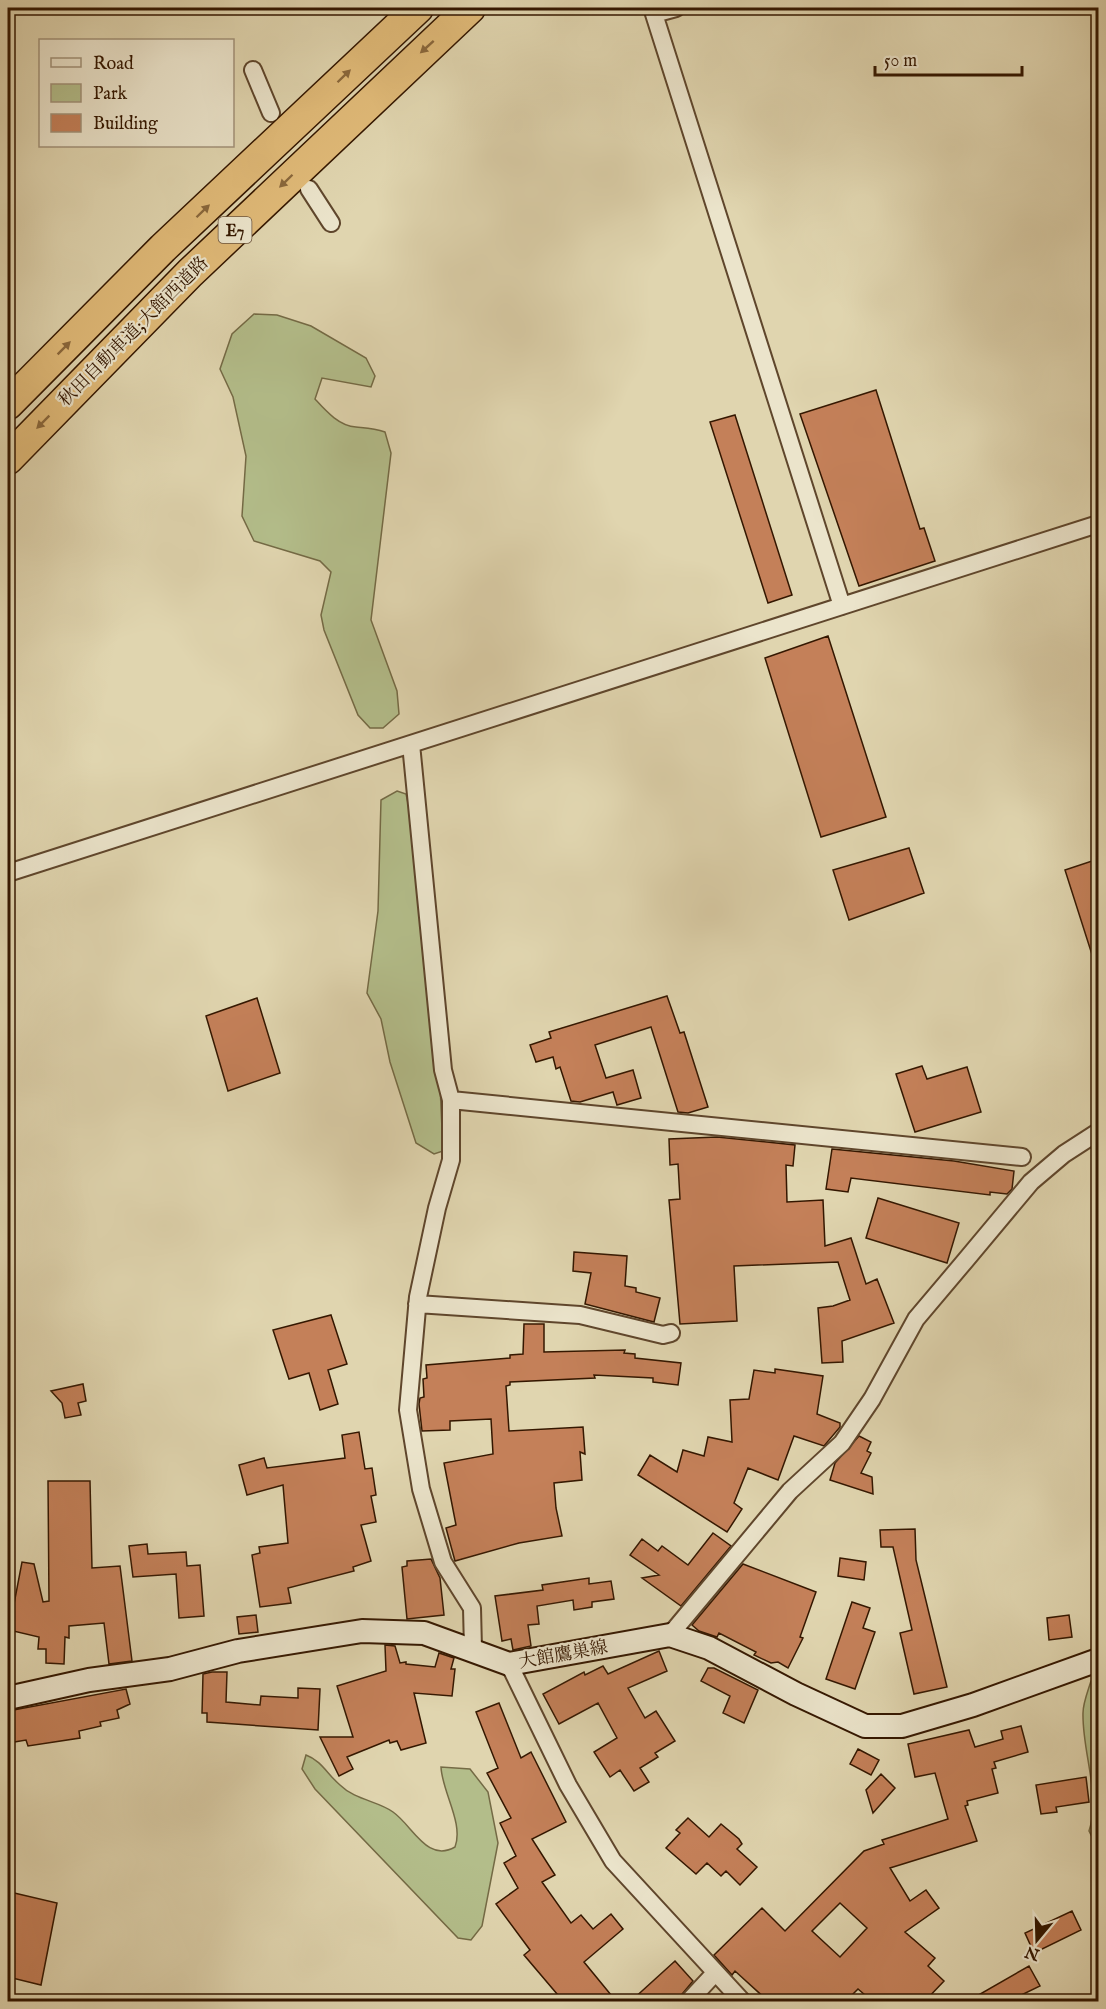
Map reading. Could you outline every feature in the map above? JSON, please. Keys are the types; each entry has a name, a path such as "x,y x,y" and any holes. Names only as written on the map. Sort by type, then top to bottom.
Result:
{"highway":[{"name":"秋田自動車道;大館西道路","path":"8,404 163,248 418,8"},
{"name":"秋田自動車道;大館西道路","path":"8,459 190,273 470,8"}],"main road":[{"name":"大館鷹巣線","path":"8,1698 89,1680 170,1669 238,1651 362,1631 424,1633 509,1664 670,1635 709,1648 796,1694 865,1726 902,1726 974,1705 1098,1660"}],"street":[{"path":"676,8 654,15 842,606"},
{"path":"253,70 271,113"},
{"path":"309,189 331,223"},
{"path":"8,873 1098,524"},
{"path":"411,744 442,1059 451,1100 451,1160 437,1208 417,1304 408,1410 421,1489 443,1562 472,1608 473,1649"},
{"path":"451,1100 1022,1157"},
{"path":"670,1635 790,1491 842,1443 872,1399 916,1319 1031,1182 1064,1154 1098,1132"},
{"path":"417,1304 580,1315 663,1335 670,1333"},
{"path":"509,1664 568,1785 613,1861 714,1973 743,2001"},
{"path":"688,2001 714,1973"}],"green space":[{"path":"254,314 277,315 311,326 366,358 375,376 371,387 322,378 315,399 333,417 344,424 385,432 391,453 371,620 397,691 399,714 383,728 370,728 358,715 324,630 321,615 331,572 320,561 254,541 242,516 246,456 233,397 220,369 232,334"},
{"path":"397,791 406,794 410,812 440,1085 443,1151 434,1154 416,1143 390,1062 381,1019 367,993 378,911 381,800"},
{"path":"1098,1678 1098,1849 1089,1831 1093,1802 1083,1713 1091,1681"},
{"path":"306,1755 320,1764 346,1790 393,1812 428,1847 445,1851 455,1847 457,1828 441,1767 470,1769 488,1792 498,1843 482,1926 471,1940 458,1938 315,1789 302,1769"}],"building":[{"path":"876,390 920,529 924,528 935,561 859,586 800,414"},
{"path":"735,415 792,595 768,603 710,422"},
{"path":"828,636 886,817 821,837 765,658"},
{"path":"909,848 924,893 849,920 833,870"},
{"path":"1098,859 1098,964 1095,964 1065,870"},
{"path":"667,996 680,1033 684,1032 708,1107 688,1113 678,1112 651,1027 595,1045 606,1078 633,1070 641,1098 617,1105 613,1092 580,1102 571,1101 560,1067 556,1069 553,1057 536,1062 530,1045 551,1038 549,1032"},
{"path":"257,998 280,1073 228,1091 206,1016"},
{"path":"922,1066 927,1079 967,1067 981,1112 915,1132 896,1074"},
{"path":"717,1137 795,1145 793,1166 786,1165 787,1202 823,1200 825,1246 851,1238 866,1284 877,1279 894,1323 842,1341 843,1362 822,1363 818,1308 850,1300 838,1262 734,1266 737,1321 680,1324 669,1200 680,1199 678,1164 670,1165 669,1139"},
{"path":"832,1149 954,1161 1014,1171 1012,1189 1007,1194 990,1192 990,1195 851,1178 848,1192 826,1189"},
{"path":"878,1198 959,1223 947,1263 866,1238"},
{"path":"574,1252 627,1256 625,1286 636,1288 636,1292 660,1298 654,1322 585,1304 591,1273 573,1271"},
{"path":"331,1315 347,1364 328,1370 338,1404 320,1410 309,1373 289,1379 273,1330"},
{"path":"524,1324 544,1324 544,1352 625,1350 624,1353 635,1354 635,1358 681,1363 678,1385 653,1382 653,1378 594,1375 595,1378 510,1382 510,1385 506,1386 509,1431 583,1427 585,1454 580,1452 582,1480 554,1483 562,1536 519,1543 455,1561 446,1528 456,1525 444,1463 493,1454 491,1419 450,1421 450,1430 422,1431 419,1404 420,1398 424,1397 423,1379 427,1378 426,1365 510,1358 510,1355 523,1354"},
{"path":"775,1369 823,1376 817,1414 840,1423 840,1427 824,1446 794,1436 778,1480 748,1468 734,1503 742,1509 727,1532 638,1475 650,1455 677,1472 683,1450 704,1456 708,1437 732,1442 730,1400 749,1399 754,1370 775,1373"},
{"path":"83,1384 86,1401 78,1403 81,1415 65,1418 62,1403 51,1391"},
{"path":"359,1432 365,1469 372,1468 376,1495 371,1496 376,1522 361,1525 371,1561 353,1567 354,1571 288,1588 291,1603 260,1607 252,1555 260,1553 259,1547 288,1543 283,1485 247,1495 239,1465 264,1458 267,1468 345,1458 342,1435"},
{"path":"859,1436 871,1442 867,1451 871,1453 861,1473 872,1477 873,1494 830,1480 835,1463"},
{"path":"48,1481 90,1481 92,1568 120,1566 132,1661 109,1664 104,1623 69,1626 69,1638 65,1637 64,1664 46,1663 46,1649 38,1649 39,1637 9,1630 22,1562 34,1564 43,1602 49,1601"},
{"path":"915,1529 916,1560 947,1687 914,1694 900,1633 912,1630 893,1547 881,1547 880,1530"},
{"path":"713,1533 731,1546 681,1606 642,1578 659,1575 630,1555 642,1539 658,1551 662,1546 688,1565"},
{"path":"147,1544 148,1554 186,1552 187,1566 200,1565 204,1616 179,1618 176,1574 133,1577 129,1546"},
{"path":"840,1558 866,1562 864,1580 838,1576"},
{"path":"431,1559 440,1578 444,1615 407,1619 402,1567 407,1566 407,1561"},
{"path":"743,1564 816,1592 800,1637 803,1638 788,1668 778,1662 771,1663 754,1655 756,1652 719,1633 717,1637 699,1631 692,1625"},
{"path":"589,1578 589,1584 611,1581 614,1599 592,1602 592,1607 574,1610 573,1600 537,1606 539,1624 528,1625 531,1646 513,1650 511,1639 502,1641 495,1596 543,1590 542,1585"},
{"path":"852,1602 870,1608 863,1628 875,1632 855,1689 826,1679"},
{"path":"256,1615 258,1632 239,1634 237,1617"},
{"path":"1069,1615 1072,1637 1049,1640 1047,1618"},
{"path":"385,1645 395,1646 400,1663 435,1667 439,1653 454,1658 451,1669 455,1669 452,1696 414,1693 426,1743 401,1750 397,1741 390,1743 389,1740 347,1757 353,1769 339,1776 320,1737 353,1737 337,1686 386,1671"},
{"path":"659,1651 667,1671 628,1688 645,1718 656,1711 675,1741 655,1753 658,1757 640,1768 649,1782 634,1791 620,1770 610,1777 594,1752 617,1738 598,1703 559,1724 543,1694 584,1672 585,1675 603,1666 608,1674"},
{"path":"708,1668 714,1668 758,1690 744,1723 723,1713 730,1696 701,1681"},
{"path":"227,1672 226,1702 260,1705 261,1696 298,1698 298,1688 320,1689 318,1730 207,1722 207,1713 202,1713 203,1674"},
{"path":"126,1689 130,1704 117,1710 119,1718 100,1722 101,1726 79,1731 80,1738 28,1746 26,1740 8,1743 8,1711"},
{"path":"499,1703 521,1758 531,1752 566,1822 532,1839 555,1875 542,1882 571,1923 581,1915 593,1929 611,1914 623,1929 584,1962 616,2001 563,2001 524,1955 530,1950 496,1904 518,1888 504,1863 516,1856 500,1823 511,1818 487,1773 498,1768 476,1712"},
{"path":"1021,1726 1028,1752 994,1762 996,1768 992,1769 998,1793 967,1801 968,1805 965,1806 977,1841 890,1868 910,1901 926,1890 939,1908 905,1932 935,1958 928,1966 944,1981 925,2001 872,2001 858,1989 846,2001 768,2001 735,1971 732,1975 714,1955 762,1908 785,1931 864,1851 884,1844 882,1840 948,1819 935,1773 915,1777 908,1744 969,1730 975,1747 1003,1739 1001,1731","holes":["840,1903 867,1928 840,1957 812,1931"]},
{"path":"858,1749 879,1760 871,1775 850,1764"},
{"path":"881,1774 895,1788 873,1813 866,1790"},
{"path":"1086,1777 1089,1802 1056,1807 1057,1812 1041,1814 1036,1785"},
{"path":"688,1818 709,1837 721,1824 739,1839 742,1844 737,1849 757,1867 740,1885 726,1871 721,1876 707,1863 696,1874 666,1848 680,1833 676,1830"},
{"path":"10,1892 57,1903 41,1985 8,1977"},
{"path":"1072,1911 1081,1930 1034,1953 1025,1933"},
{"path":"675,1961 693,1981 678,1999 675,2001 631,2001"},
{"path":"1029,1966 1040,1986 1009,2001 968,2001"}]}
